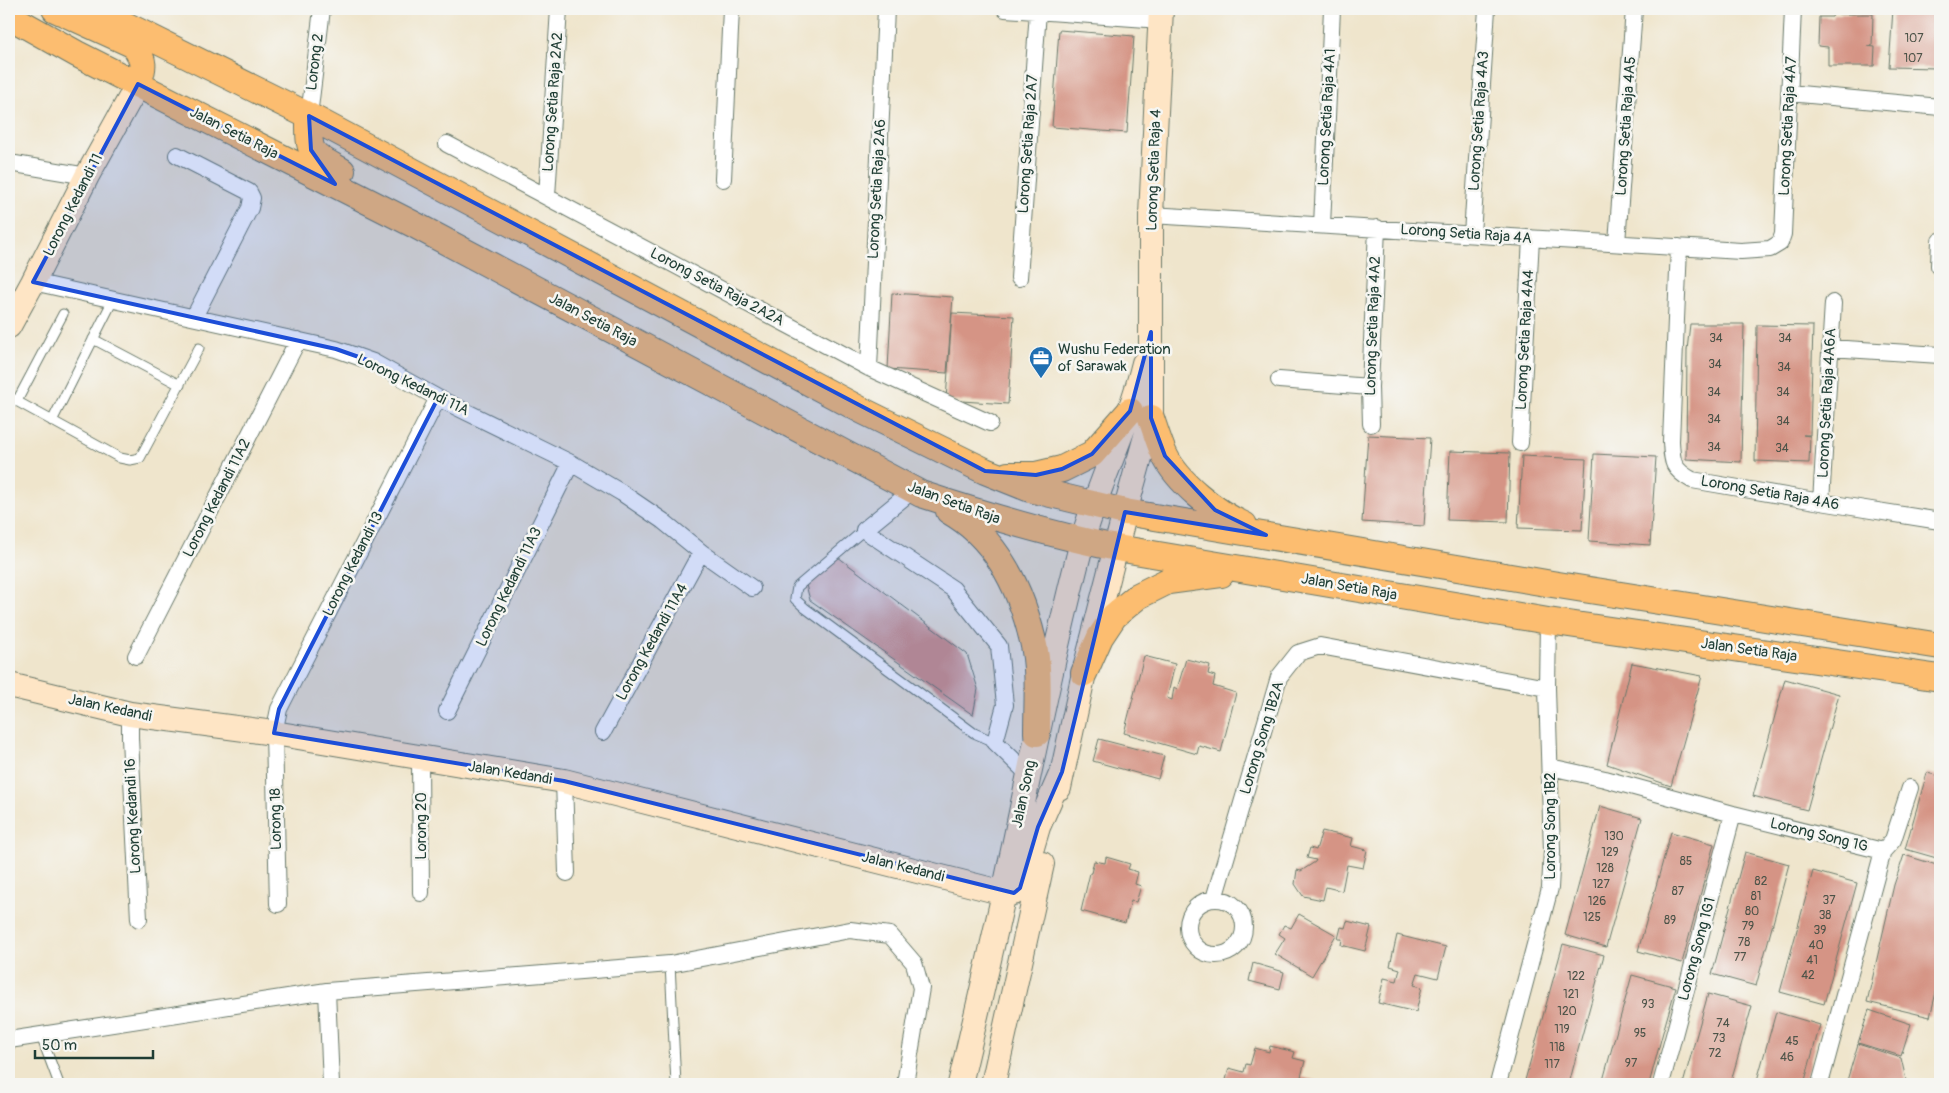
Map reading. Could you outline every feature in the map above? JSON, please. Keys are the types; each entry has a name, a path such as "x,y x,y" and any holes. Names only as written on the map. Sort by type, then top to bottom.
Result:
{"main road":[{"path":"23,9 59,28 77,54"},
{"path":"55,9 134,45 142,56 143,68 138,84"},
{"path":"93,9 309,116 861,410 985,472 1030,489 1125,512 1552,584 1940,646"},
{"name":"Jalan Setia Raja","path":"9,16 77,54 413,224 917,492 1009,522 1116,548 1548,621 1940,678"},
{"path":"309,116 309,144 315,156 398,202 413,224"},
{"path":"985,472 1009,475 1036,475 1062,469 1092,454 1141,414 1165,456 1198,495 1215,510 1266,535"},
{"path":"917,492 967,521 991,547 1014,581 1034,642 1037,669 1037,733"},
{"path":"1084,673 1100,637 1114,616 1138,596 1168,580 1259,572"}],"street":[{"name":"Lorong 2","path":"309,116 322,9"},
{"name":"Lorong Setia Raja 2A2","path":"547,196 559,9"},
{"path":"723,179 731,9"},
{"name":"Lorong Setia Raja 2A6","path":"869,368 886,9"},
{"path":"1005,9 1161,14"},
{"name":"Lorong Setia Raja 4A1","path":"1322,224 1332,9"},
{"name":"Lorong Setia Raja 4A3","path":"1472,234 1487,9"},
{"name":"Lorong Setia Raja 4A5","path":"1617,243 1634,9"},
{"name":"Lorong Setia Raja 4A7","path":"1780,243 1783,234 1793,9"},
{"name":"Lorong Setia Raja 2A7","path":"1019,278 1038,11"},
{"name":"Lorong Setia Raja 4","path":"1125,512 1141,414 1151,332 1151,215 1161,14"},
{"name":"Lorong Kedandi 11","path":"9,326 87,176 138,84"},
{"path":"1789,93 1940,107"},
{"name":"Lorong Setia Raja 2A2A","path":"447,144 869,368 990,423"},
{"path":"177,155 248,192 252,198 250,208 194,317"},
{"path":"9,163 87,176"},
{"name":"Lorong Setia Raja 4A","path":"1151,215 1741,251 1770,249 1780,243"},
{"name":"Lorong Setia Raja 4A2","path":"1371,424 1370,387 1377,228"},
{"name":"Lorong Setia Raja 4A4","path":"1520,443 1531,238"},
{"path":"1939,266 1940,241"},
{"name":"Lorong Setia Raja 4A6","path":"1679,247 1671,441 1674,466 1681,474 1692,480 1940,521"},
{"name":"Lorong Kedandi 11A","path":"33,282 298,340 336,349 372,362 438,398 571,463 622,493 663,521 700,552 752,588"},
{"name":"Lorong Setia Raja 4A6A","path":"1821,502 1832,303"},
{"name":"Lorong Kedandi 11A2","path":"136,656 298,340"},
{"path":"1830,348 1940,355"},
{"path":"1279,380 1370,387"},
{"name":"Lorong Kedandi 13","path":"274,733 279,709 438,398"},
{"name":"Lorong Setia Raja 4","path":"1094,506 1141,414"},
{"name":"Lorong Kedandi 11A3","path":"447,711 571,463"},
{"path":"917,492 864,530 953,589 999,646 1005,705 995,742 1028,774"},
{"name":"Jalan Song","path":"960,1084 1004,893 1037,733 1082,541 1094,506"},
{"path":"993,1084 1084,673 1125,512"},
{"name":"Lorong Kedandi 11A4","path":"602,732 700,552"},
{"name":"Lorong Song 1B2","path":"1498,1084 1550,888 1552,851 1547,688 1548,621"},
{"name":"Lorong Song 1B2A","path":"1214,899 1279,677 1298,653 1320,646 1547,688"},
{"name":"Jalan Kedandi","path":"9,685 130,714 274,733 564,782 1004,893"},
{"name":"Lorong Kedandi 16","path":"130,714 139,919"},
{"name":"Lorong 18","path":"274,733 278,904"},
{"name":"Lorong 20","path":"420,758 421,893"},
{"name":"Lorong Song 1G","path":"1550,767 1605,779 1733,814 1883,851 1820,1084"},
{"path":"1004,893 1014,893 1020,888 1038,827 1062,772"},
{"path":"564,782 567,873"},
{"path":"1883,851 1894,840 1910,788"},
{"name":"Lorong Song 1G1","path":"1661,1084 1733,814"},
{"path":"9,1040 327,990 670,964 850,930 890,935 914,963 921,988 905,1084"},
{"path":"327,990 331,1084"}],"lane":[{"path":"52,420 113,300"},
{"path":"63,314 13,399 120,458 130,460 140,458 199,348"},
{"path":"93,339 180,385"},
{"path":"864,530 797,587 796,599 805,608 974,733 995,742"},
{"path":"670,964 676,1084"},
{"path":"41,1036 59,1084"}],"highlighted area":[{"path":"138,84 335,184 311,150 309,116 985,471 1036,475 1062,469 1092,454 1130,411 1151,332 1151,418 1165,456 1215,510 1266,535 1125,512 1062,772 1038,827 1020,888 1014,893 564,781 274,733 279,709 438,398 373,362 336,349 33,282"}],"building":[{"path":"1893,9 1940,9 1937,68 1889,67"},
{"path":"1833,14 1873,14 1872,46 1867,46 1875,47 1874,66 1828,66 1828,47 1818,46 1819,17 1832,17"},
{"path":"1059,30 1134,36 1127,133 1052,127"},
{"path":"892,293 953,297 947,373 888,369"},
{"path":"952,313 1014,316 1008,404 946,400"},
{"path":"1690,324 1744,324 1741,462 1686,459 1687,350"},
{"path":"1757,325 1813,326 1810,435 1803,435 1810,436 1809,463 1755,461"},
{"path":"1368,435 1430,438 1424,526 1362,522"},
{"path":"1450,451 1510,453 1508,522 1447,520"},
{"path":"1594,454 1656,457 1650,545 1589,541"},
{"path":"1522,456 1586,459 1582,530 1518,528"},
{"path":"838,557 967,654 978,689 973,715 810,600 806,585"},
{"path":"1144,656 1175,664 1167,698 1172,700 1174,687 1177,689 1186,659 1210,665 1208,674 1215,676 1213,686 1236,693 1221,752 1199,746 1197,754 1124,733"},
{"path":"1632,663 1702,676 1671,786 1607,764"},
{"path":"1785,679 1839,694 1807,810 1753,796"},
{"path":"1099,739 1164,756 1158,779 1093,761"},
{"path":"1927,773 1940,776 1940,859 1905,849"},
{"path":"1600,806 1642,818 1606,947 1565,935"},
{"path":"1322,831 1353,838 1351,846 1367,850 1363,868 1347,865 1342,891 1326,887 1323,900 1303,896 1295,884 1297,870 1301,871 1315,862 1316,860 1307,858 1310,848 1316,850"},
{"path":"1671,832 1714,844 1682,963 1638,951"},
{"path":"1745,852 1789,864 1756,986 1712,974"},
{"path":"1904,855 1940,866 1940,976 1930,1017 1867,1002 1894,885"},
{"path":"1106,857 1130,864 1128,869 1138,872 1135,884 1141,886 1136,902 1131,901 1125,923 1081,911 1094,861 1105,863"},
{"path":"1813,871 1857,883 1824,1004 1780,992"},
{"path":"1299,914 1336,935 1312,976 1275,954 1285,938 1279,934 1284,925 1291,928"},
{"path":"1347,921 1371,927 1365,951 1341,945 1342,939 1338,939 1341,927 1345,928"},
{"path":"1397,935 1446,947 1438,978 1418,973 1414,985 1422,987 1416,1012 1378,1003 1384,978 1397,981 1400,969 1390,966"},
{"path":"1563,944 1604,955 1569,1084 1524,1084"},
{"path":"1253,963 1284,972 1280,989 1249,981"},
{"path":"1632,975 1676,987 1649,1084 1602,1084"},
{"path":"1708,994 1752,1006 1730,1084 1683,1084"},
{"path":"1869,1010 1911,1024 1901,1056 1858,1043"},
{"path":"1776,1012 1820,1025 1804,1084 1756,1084"},
{"path":"1858,1044 1901,1058 1907,1084 1846,1084"},
{"path":"1270,1046 1295,1052 1293,1058 1305,1061 1301,1077 1322,1082 1322,1084 1225,1084 1229,1068 1244,1072 1246,1064 1250,1065 1255,1048 1269,1052"}],"place":[{"name":"Wushu Federation of Sarawak","path":"1041,379"}]}
